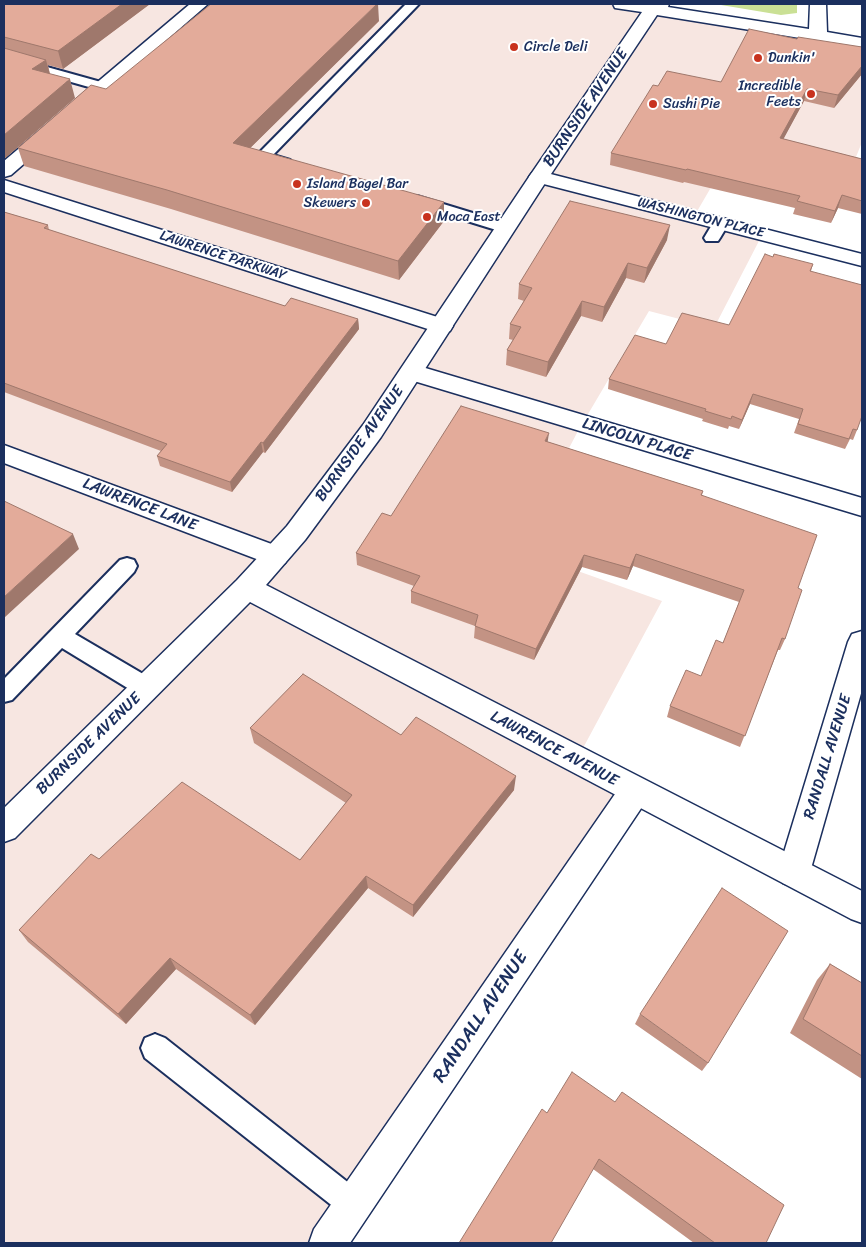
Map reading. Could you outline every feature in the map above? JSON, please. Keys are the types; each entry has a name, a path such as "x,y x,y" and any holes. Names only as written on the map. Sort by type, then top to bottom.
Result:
{"street":[{"path":"4,170 200,4"},
{"path":"621,4 657,6 862,43"},
{"path":"818,4 818,36"},
{"name":"BURNSIDE AVENUE","path":"4,828 247,588 276,556 372,431 539,177 657,6"},
{"name":"WASHINGTON PLACE","path":"539,177 717,231 862,260"},
{"name":"LAWRENCE PARKWAY","path":"4,186 442,326"},
{"name":"LINCOLN PLACE","path":"412,372 862,507"},
{"name":"LAWRENCE LANE","path":"4,454 276,556"},
{"name":"LAWRENCE AVENUE","path":"247,588 862,908"},
{"name":"RANDALL AVENUE","path":"794,872 862,642"},
{"name":"RANDALL AVENUE","path":"328,1243 635,791"}],"lane":[{"path":"300,168 263,157 413,4"},
{"path":"4,59 103,86"},
{"path":"407,198 506,228"},
{"path":"4,693 127,566"},
{"path":"60,636 146,688"},
{"path":"155,1048 354,1205"}],"shaded area":[{"path":"4,4 661,4 654,9 862,44 862,142 852,167 731,153 692,220 760,239 714,328 649,311 578,431 516,549 662,601 575,763 631,793 323,1243 4,1243"}],"green space":[{"path":"715,4 797,4 797,13 781,15"}],"building":[{"path":"4,4 122,4 58,51 4,37"},
{"path":"211,4 377,4 233,143 444,202 398,261 167,190 18,148 91,85 106,89"},
{"path":"749,29 797,39 798,37 862,47 862,66 838,95 807,89 780,138 862,159 862,201 842,195 835,211 797,201 800,196 611,153 653,85 658,86 667,71 721,82"},
{"path":"4,48 46,60 32,69 70,79 4,135"},
{"path":"570,201 670,225 647,268 628,263 604,307 582,301 548,362 507,350 521,327 510,324 532,288 519,284"},
{"path":"4,212 48,225 44,228 285,306 291,298 358,319 263,443 261,442 230,482 157,456 167,444 4,383"},
{"path":"765,254 773,257 774,254 813,264 810,271 862,285 862,416 857,430 853,429 849,439 798,424 803,409 753,394 742,420 732,416 731,419 705,411 706,409 609,379 635,335 666,344 682,313 729,325"},
{"path":"461,406 549,433 545,441 703,491 701,495 817,535 798,588 802,590 785,639 782,638 745,736 670,706 686,670 701,676 716,640 723,643 744,590 636,554 630,568 584,555 536,649 475,626 478,615 411,591 420,576 356,553 382,513 391,516"},
{"path":"4,501 73,534 4,597"},
{"path":"303,674 401,735 416,717 516,776 413,905 366,876 250,1015 170,958 118,1014 19,930 91,854 99,859 182,782 300,860 352,795 250,728"},
{"path":"722,888 788,931 708,1063 640,1014"},
{"path":"830,964 862,983 862,1056 803,1019"},
{"path":"572,1072 615,1102 622,1092 784,1205 766,1243 715,1243 599,1159 551,1243 459,1243 542,1109 547,1113"}],"place":[{"name":"Circle Deli","path":"514,47"},
{"name":"Dunkin'","path":"758,58"},
{"name":"Incredible Feets","path":"811,94"},
{"name":"Sushi Pie","path":"653,104"},
{"name":"Island Bagel Bar","path":"297,184"},
{"name":"Skewers","path":"366,203"},
{"name":"Moca East","path":"427,217"}]}
